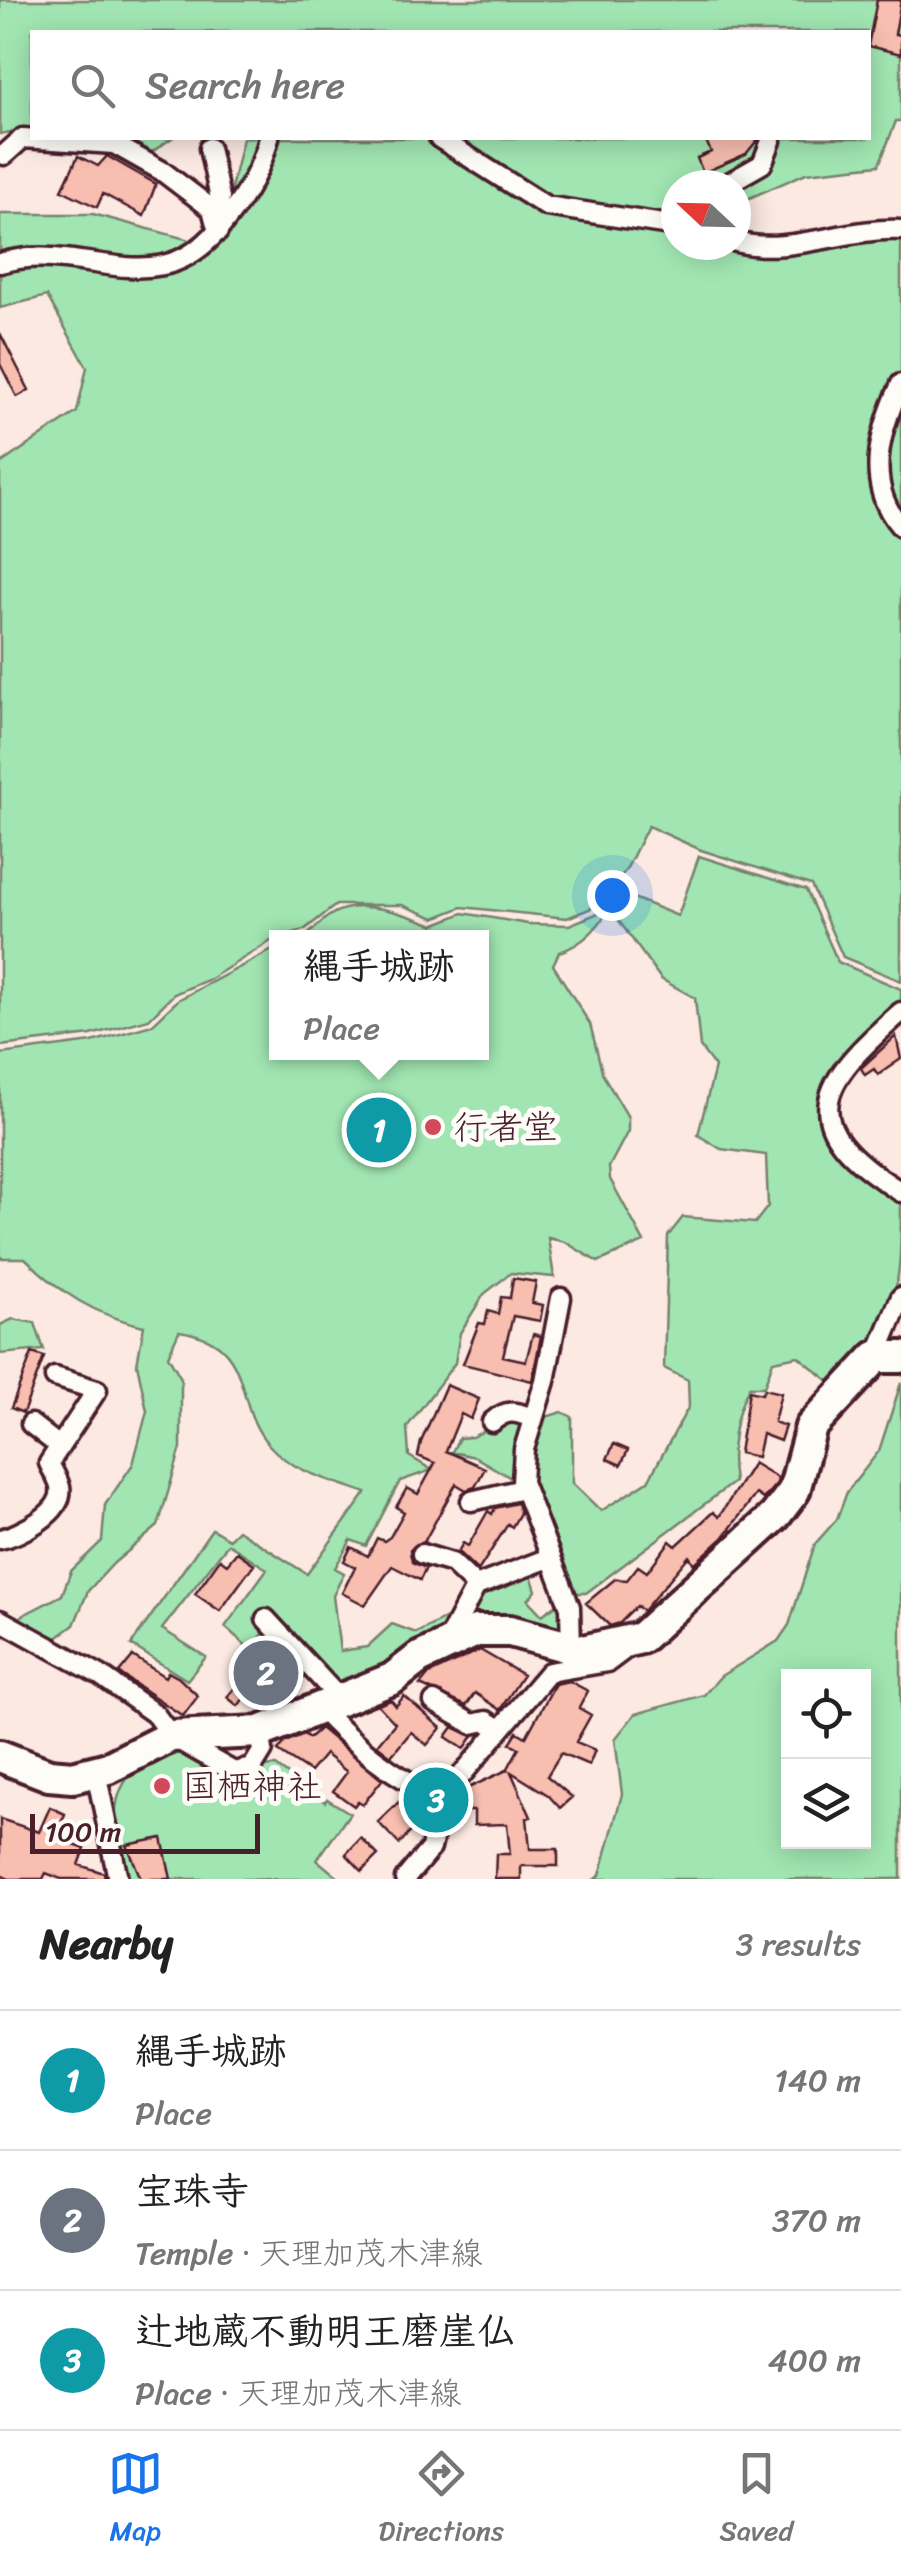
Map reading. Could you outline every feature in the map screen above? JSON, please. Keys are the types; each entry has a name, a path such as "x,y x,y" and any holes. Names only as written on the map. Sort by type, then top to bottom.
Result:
{"main road":[{"path":"0,1756 49,1775 96,1772 171,1736 260,1732 392,1678 459,1636 494,1630 570,1650 608,1648 641,1638 775,1516 794,1491 811,1427 889,1357"}],"street":[{"path":"4,155 23,138 30,138"},
{"path":"53,140 114,144 162,171 212,209 217,225"},
{"path":"0,263 33,259 163,267 199,253 264,158 268,140"},
{"path":"441,140 546,206 661,222"},
{"path":"751,170 762,164 770,140"},
{"path":"209,148 220,198 217,225"},
{"path":"751,245 765,248 851,231 901,230"},
{"path":"901,384 879,437 878,473 887,508 901,527"},
{"path":"901,1012 850,1058 827,1097 829,1116 850,1150 874,1174 901,1192"},
{"path":"889,1357 901,1297"},
{"path":"561,1298 522,1461 523,1490 570,1607 570,1650"},
{"path":"0,1540 43,1518 58,1500 61,1488 49,1463 97,1390 55,1376"},
{"path":"492,1422 501,1413 517,1412 532,1418"},
{"path":"30,1424 59,1446"},
{"path":"471,1500 523,1490"},
{"path":"422,1554 452,1562 476,1586"},
{"path":"446,1643 476,1586 549,1558"},
{"path":"266,1619 329,1702 361,1752 442,1798"},
{"path":"0,1620 100,1674 155,1714 171,1736"},
{"path":"406,1879 431,1848 442,1798 498,1729 556,1668 608,1662 641,1638"},
{"path":"434,1702 472,1724 486,1722 498,1729"},
{"path":"96,1772 118,1879"}],"green space":[{"path":"0,0 901,0 901,121 896,121 879,165 806,173 751,197 751,170 661,170 661,218 548,201 452,140 871,140 871,30 30,30 30,128 0,134"},
{"path":"118,140 169,140 149,154"},
{"path":"243,140 263,140 259,155 225,214"},
{"path":"274,140 431,140 520,200 561,216 661,230 661,260 751,260 751,252 901,235 901,374 875,436 901,534 901,981 843,957 811,885 701,850 648,826 626,870 597,906 567,918 462,907 435,918 402,905 336,905 304,930 269,930 269,942 210,979 174,994 149,1019 91,1035 0,1046 0,464 77,412 87,367 47,296 0,308 0,269 147,272 175,267 199,257 228,228"},
{"path":"0,214 93,214 201,243 162,261 0,257"},
{"path":"901,395 901,520 888,489 885,458"},
{"path":"699,856 806,890 838,962 901,989 901,1006 835,1071 822,1102 829,1124 901,1197 898,1279 885,1320 857,1362 835,1386 798,1356 773,1361 764,1387 749,1387 736,1421 734,1482 586,1593 569,1593 525,1481 536,1420 562,1412 572,1417 572,1483 601,1511 648,1481 689,1406 688,1380 664,1368 668,1236 683,1217 755,1223 768,1206 766,1155 721,1149 698,1135 715,1067 700,1047 695,998 661,979 614,914 624,894 678,916"},
{"path":"618,892 594,929 559,952 553,965 590,1024 603,1075 628,1117 628,1131 609,1167 610,1179 644,1242 598,1262 565,1242 548,1238 554,1277 511,1273 484,1294 460,1333 455,1363 407,1427 409,1456 432,1470 400,1481 366,1546 351,1540 335,1568 344,1573 333,1596 340,1651 367,1647 392,1624 416,1633 456,1613 446,1634 344,1692 274,1622 250,1649 225,1627 267,1569 228,1544 162,1629 206,1657 187,1680 131,1645 212,1529 229,1539 238,1530 307,1574 366,1493 314,1475 279,1455 257,1428 232,1361 204,1337 179,1331 168,1356 181,1378 181,1448 158,1526 88,1591 74,1625 51,1642 12,1621 62,1595 71,1571 102,1541 105,1505 133,1464 147,1411 137,1364 144,1326 79,1301 25,1258 0,1258 0,1054 92,1042 152,1025 178,1000 269,952 269,1060 489,1060 489,930 312,930 329,916 354,907 381,909 434,925 463,913 528,924 569,925 601,912"},
{"path":"13,1319 35,1323 44,1350 0,1354 0,1325"},
{"path":"901,1383 901,1879 595,1879 600,1875 622,1794 615,1739 635,1714 704,1695 721,1676 778,1641 789,1625 815,1544 837,1519 847,1492 879,1451"},
{"path":"511,1417 528,1422 518,1482 475,1457 452,1452 459,1438 472,1437"},
{"path":"529,1568 536,1591 528,1600 542,1615 564,1599 569,1634 458,1627 473,1596"},
{"path":"163,1749 192,1752 239,1786 249,1787 262,1767 276,1766 325,1802 327,1799 350,1813 317,1860 340,1879 124,1879 116,1805 129,1775"}],"building":[{"path":"877,0 901,0 895,34 901,35 901,54 871,47"},
{"path":"710,140 757,140 746,154 702,170 697,158 711,152 707,143"},
{"path":"78,156 98,166 107,156 156,184 144,216 103,194 97,207 62,190"},
{"path":"0,333 29,390 17,397 0,364"},
{"path":"896,1036 901,1059 878,1075 874,1069 865,1075 861,1068"},
{"path":"513,1278 536,1282 532,1303 543,1305 540,1321 513,1316 503,1356 526,1361 533,1334 541,1336 532,1381 463,1364 479,1323 485,1324 488,1311 498,1314 501,1297 510,1298"},
{"path":"32,1353 44,1357 23,1413 11,1408"},
{"path":"446,1385 479,1399 471,1419 461,1414 446,1451 485,1468 475,1487 466,1490 456,1484 424,1542 410,1550 412,1562 426,1568 420,1580 392,1566 365,1605 342,1593 355,1567 344,1561 351,1547 368,1556 377,1538 384,1541 390,1537 404,1512 396,1507 407,1488 418,1494 435,1463 418,1456 421,1442"},
{"path":"764,1389 781,1393 774,1422 785,1426 780,1441 762,1434 757,1457 739,1453 749,1391 762,1394"},
{"path":"614,1444 628,1450 621,1465 607,1459"},
{"path":"753,1463 778,1478 777,1483 763,1499 756,1494 723,1538 694,1564 689,1556 643,1611 637,1606 620,1623 610,1626 586,1603 615,1579 627,1580 638,1566 647,1572 670,1541 676,1546 713,1512 719,1517"},
{"path":"517,1503 520,1513 512,1527 508,1524 478,1571 458,1552 463,1543 468,1546 488,1511 492,1514 495,1508"},
{"path":"237,1552 254,1564 220,1611 195,1594 220,1559 227,1564"},
{"path":"480,1650 523,1675 500,1710 475,1693 466,1706 420,1685 429,1674"},
{"path":"265,1652 287,1667 283,1677 269,1692 256,1683 238,1706 227,1697"},
{"path":"133,1656 165,1677 168,1672 179,1678 198,1696 183,1716 119,1673"},
{"path":"569,1681 588,1691 579,1708 591,1715 576,1742 595,1750 589,1765 561,1753 547,1776 572,1797 560,1808 548,1795 511,1772 531,1817 527,1818 530,1849 558,1849 558,1866 521,1866 521,1879 495,1879 496,1854 510,1854 507,1824 474,1825 474,1811 466,1811 466,1789 507,1770 519,1748 510,1743 517,1732 526,1737 555,1684"},
{"path":"404,1696 441,1728 427,1745 411,1732 391,1756 377,1745 395,1723 378,1705 391,1700 396,1706"},
{"path":"453,1727 473,1736 464,1749 446,1737"},
{"path":"320,1728 382,1780 363,1804 358,1801 354,1806 333,1791 347,1772 325,1754 310,1772 278,1751 285,1742 304,1734 309,1738"},
{"path":"403,1798 425,1817 399,1844 378,1822"},
{"path":"50,1807 65,1814 55,1838 85,1849 79,1865 104,1873 105,1879 61,1879 46,1873 43,1879 9,1879 0,1875 0,1819 39,1832"},
{"path":"162,1838 171,1879 141,1879 127,1845"},
{"path":"361,1838 378,1855 362,1871 346,1854"}],"place":[{"name":"行者堂","path":"433,1127"},
{"name":"縄手城跡","path":"379,1130"},
{"name":"宝珠寺","path":"266,1673"},
{"name":"国栖神社","path":"162,1786"},
{"name":"辻地蔵不動明王磨崖仏","path":"436,1800"}]}
